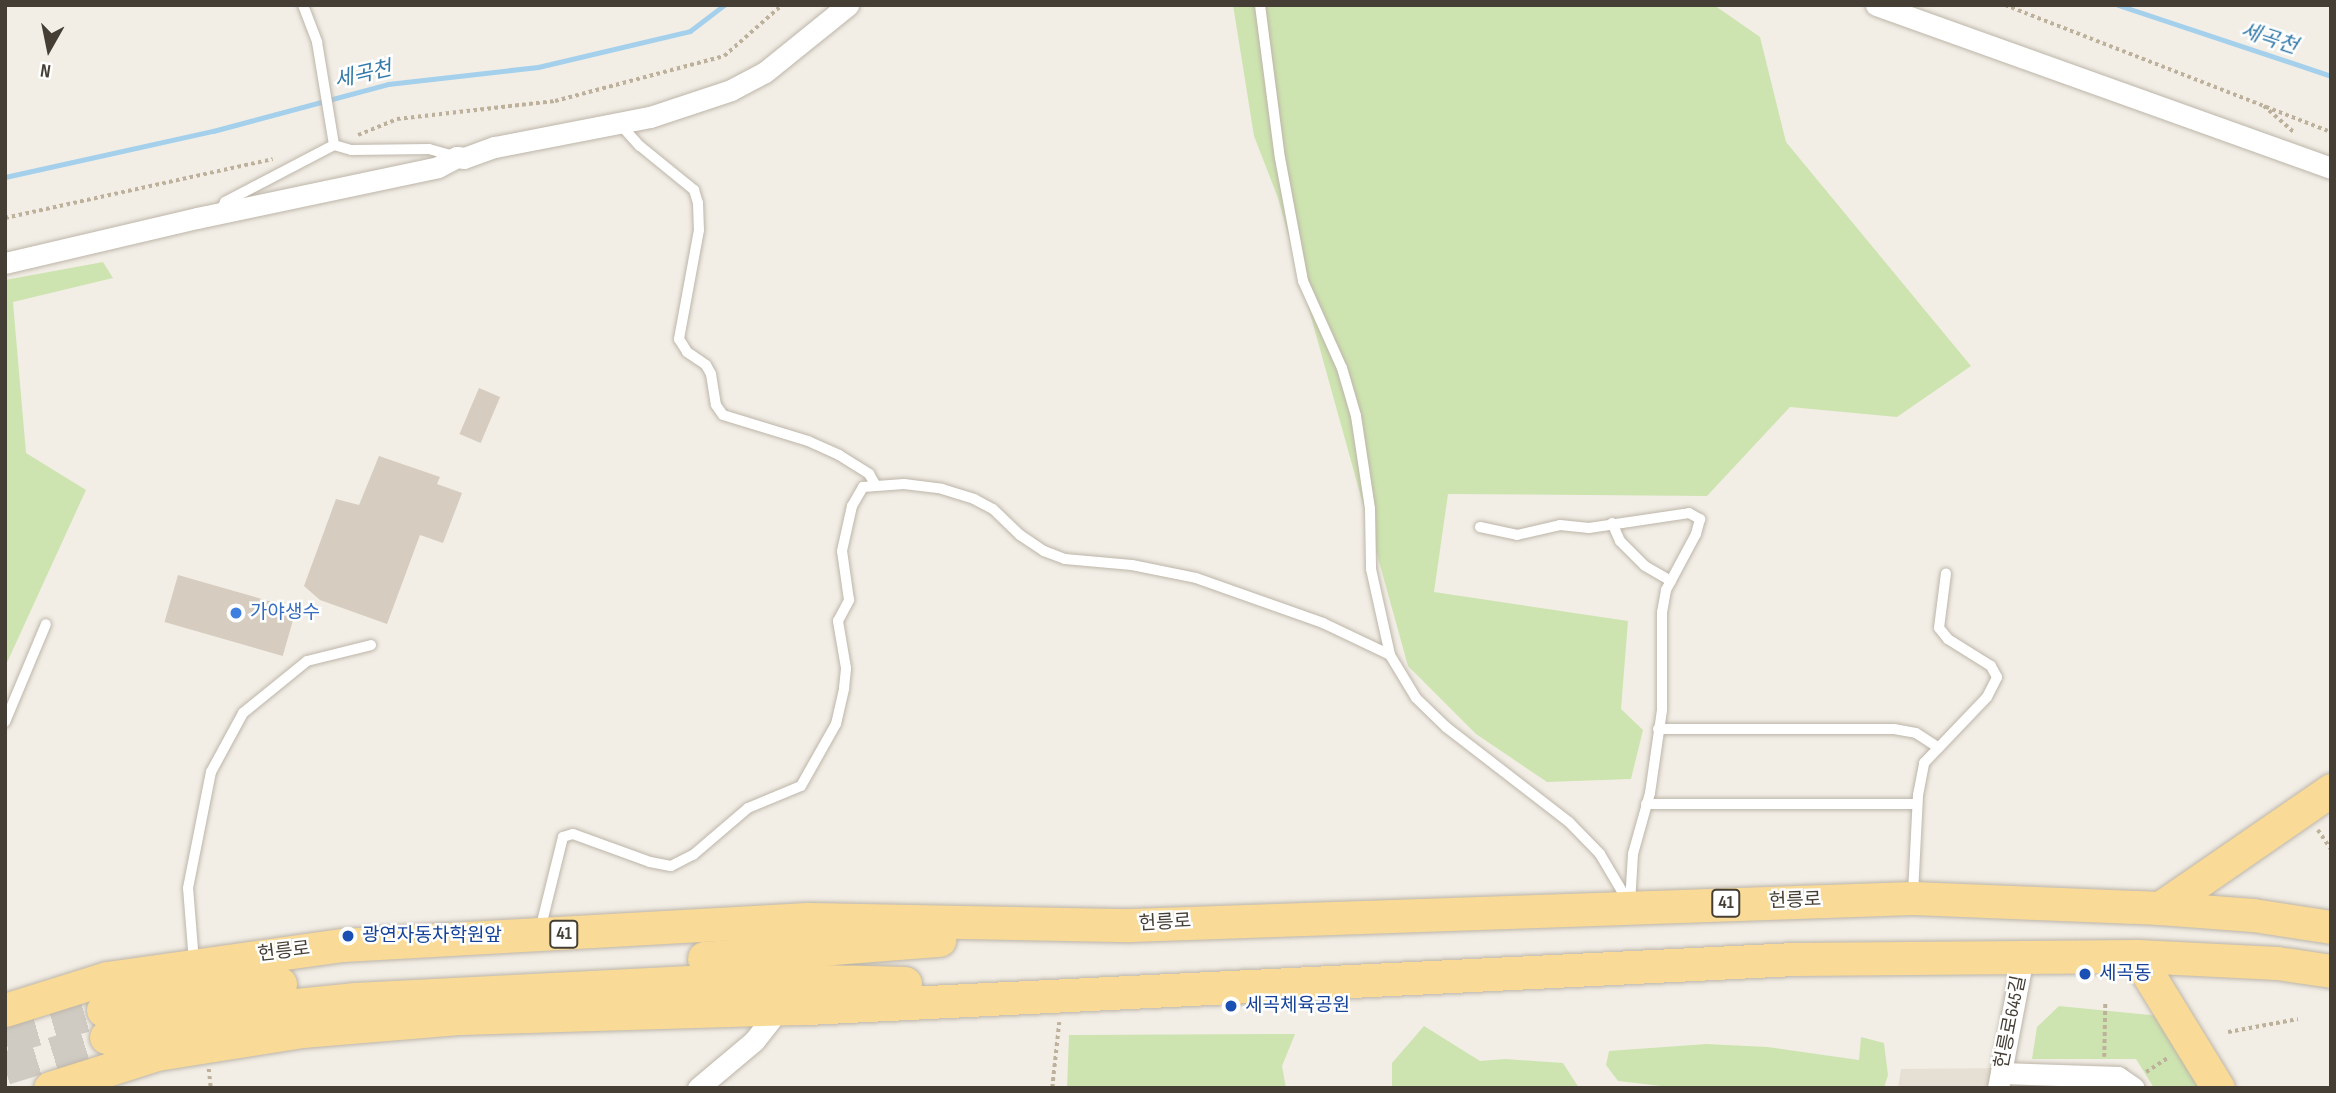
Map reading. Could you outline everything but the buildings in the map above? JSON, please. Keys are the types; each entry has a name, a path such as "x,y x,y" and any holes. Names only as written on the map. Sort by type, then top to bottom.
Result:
{"main road":[{"path":"2160,908 2331,790"},
{"name":"헌릉로","path":"5,1010 107,978 342,945 807,919 1130,925 1913,898 2160,908 2253,915 2331,927"},
{"path":"1130,925 740,956 351,976 232,989 104,1023 355,999 748,979 1156,989"},
{"path":"2137,956 2218,1088"},
{"path":"50,1088 157,1054 302,1031 461,1018 779,1009 1795,959 2137,956 2277,963 2331,971"}],"street":[{"path":"5,263 220,213 439,167 457,157 650,117 732,90 792,53 848,5"},
{"path":"1877,5 2331,168"},
{"name":"헌릉로645길","path":"2000,1080 2023,957"},
{"path":"698,1088 754,1041 779,1009"},
{"path":"2000,1080 2118,1077 2131,1085"}],"lane":[{"path":"303,5 317,41 334,140 351,150 429,149 457,157"},
{"path":"1260,5 1285,186 1303,281 1342,368 1356,416 1370,509 1371,569 1390,655 1416,698 1446,727 1569,822 1600,854 1630,906"},
{"path":"620,123 640,146 694,190 698,203 699,230 680,339 687,352 706,365 711,374 716,405 723,415 808,441 839,455 869,474 875,484"},
{"path":"220,213 225,202 334,140"},
{"path":"539,935 564,837 573,834 650,862 671,866 693,855 748,808 801,786 836,724 846,668 838,621 849,600 842,551 846,526 852,506 863,488 875,484 942,489 974,499 993,509 1036,546 1065,559 1132,565 1196,578 1323,623 1390,655"},
{"path":"1480,527 1517,535 1560,525 1589,528 1689,513 1700,519 1696,534 1671,581 1662,612 1662,710 1650,793 1633,854 1630,906"},
{"path":"1612,523 1620,541 1637,558 1671,581"},
{"path":"1913,898 1917,804 1924,763 1987,697 1997,677 1991,666 1948,639 1939,628 1946,573"},
{"path":"5,722 46,624"},
{"path":"194,965 188,888 211,772 243,713 307,661 371,645"},
{"path":"1658,729 1894,729 1916,733 1939,748"},
{"path":"1646,804 1917,804"}],"path":[{"path":"334,140 397,119 555,101 724,56 782,5"},
{"path":"2005,5 2331,132"},
{"path":"5,218 282,157"},
{"path":"2312,821 2331,849"},
{"path":"1052,1088 1061,995"},
{"path":"2103,1077 2105,1003"},
{"path":"2228,1032 2298,1019"},
{"path":"2131,1085 2180,1051"}],"shaded area":[{"path":"2127,1067 2141,1088 1898,1088 1901,1069"}],"green space":[{"path":"1233,5 1714,5 1760,37 1786,142 1971,366 1897,417 1790,407 1707,496 1448,494 1434,592 1628,621 1621,709 1643,730 1631,779 1547,782 1476,734 1408,666 1278,198 1254,136"},
{"path":"103,262 113,278 13,302 26,453 86,490 5,667 5,280"},
{"path":"2059,1006 2160,1016 2206,1088 2154,1088 2136,1059 2032,1059 2037,1027"},
{"path":"1424,1026 1480,1061 1505,1059 1563,1063 1579,1088 1392,1088 1392,1063"},
{"path":"1295,1034 1282,1066 1286,1088 1067,1088 1069,1035"},
{"path":"1861,1037 1884,1043 1888,1075 1884,1088 1679,1088 1618,1081 1606,1065 1609,1051 1706,1044 1768,1047 1859,1060"}],"waterway":[{"name":"세곡천","path":"5,177 213,131 388,84 538,67 690,31 724,5"},
{"name":"세곡천","path":"2118,5 2331,76"}],"tunnel":[{"path":"5,1038 103,1010"},
{"path":"5,1068 106,1037"}],"place":[{"name":"가야생수","path":"236,613"},
{"name":"광연자동차학원앞","path":"348,936"},
{"name":"세곡동","path":"2085,974"},
{"name":"세곡체육공원","path":"1231,1006"}]}
